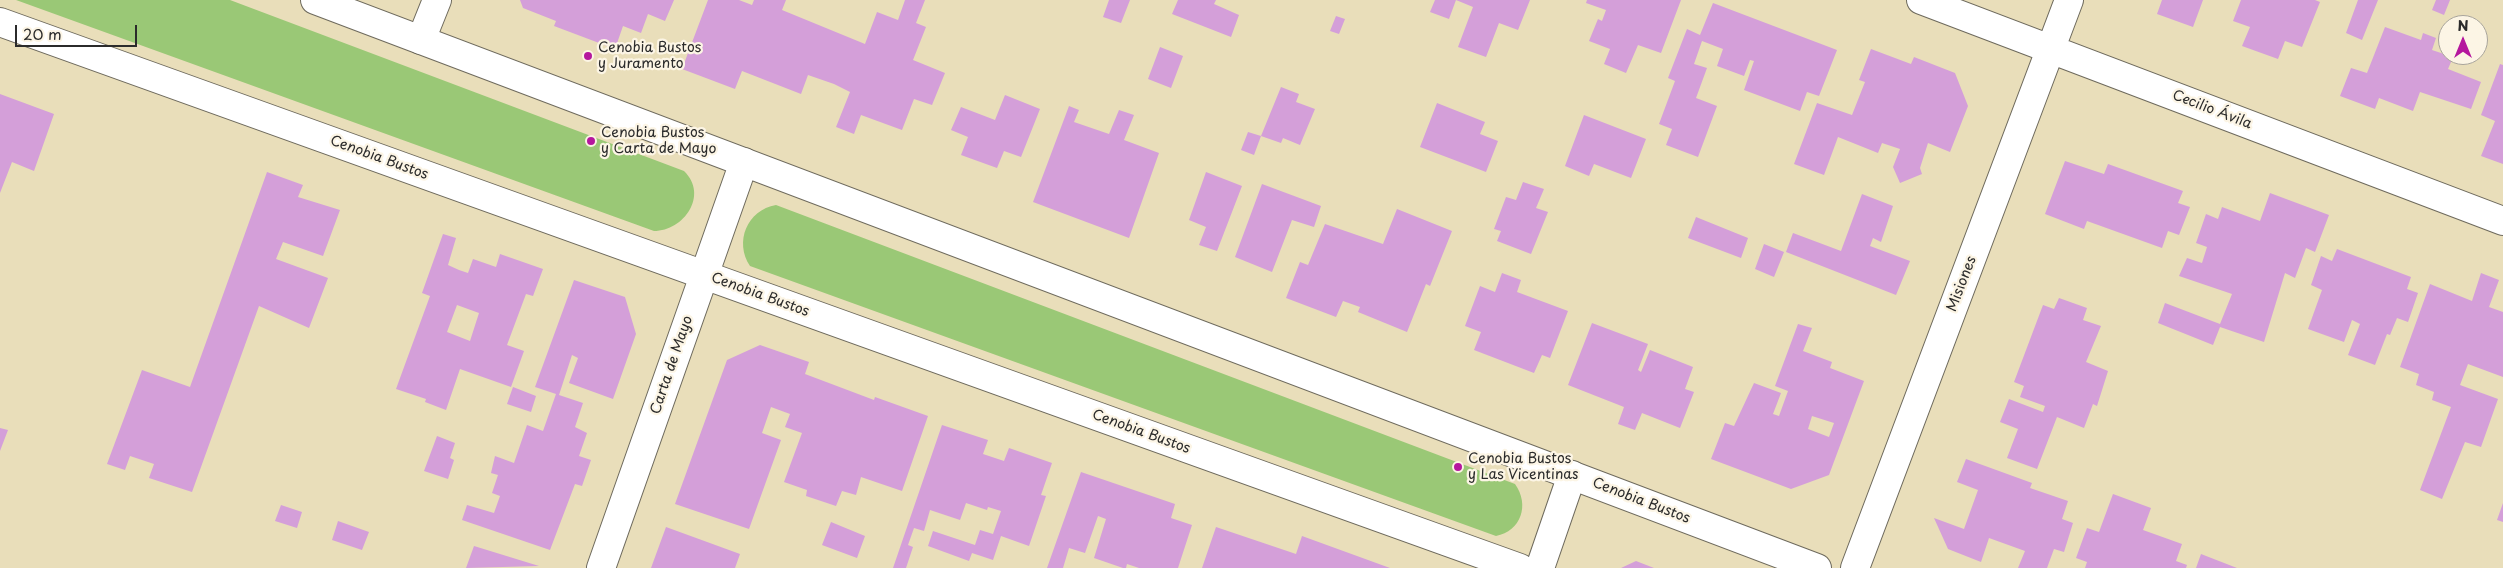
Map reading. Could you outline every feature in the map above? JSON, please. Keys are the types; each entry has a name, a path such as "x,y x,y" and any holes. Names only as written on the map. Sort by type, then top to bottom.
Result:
{"street":[{"name":"Cenobia Bustos","path":"315,0 1817,568"},
{"path":"421,40 437,0"},
{"name":"Cecilio Ávila","path":"1921,0 2503,220"},
{"name":"Misiones","path":"1855,568 2069,0"},
{"name":"Cenobia Bustos","path":"0,22 1520,568"},
{"name":"Carta de Mayo","path":"601,568 744,162"},
{"path":"1540,568 1572,476"}],"green space":[{"path":"16,0 230,0 684,171 691,180 694,190 693,201 690,210 675,225 654,231"},
{"path":"776,205 1515,484 1522,500 1520,516 1512,529 1496,536 750,266 745,257 743,247 746,228 757,213"}],"building":[{"path":"520,0 674,0 665,21 648,14 641,33 623,26 615,49 554,26 556,21 523,8"},
{"path":"708,0 739,0 752,5 754,0 786,0 782,10 865,44 877,12 898,20 905,0 925,0 916,23 926,27 913,60 945,73 932,105 914,99 902,130 861,115 854,134 836,127 850,92 834,84 808,75 801,94 742,71 735,89 682,69"},
{"path":"1109,0 1130,0 1121,23 1103,17"},
{"path":"1178,0 1216,0 1214,4 1239,15 1231,37 1172,14"},
{"path":"1435,0 1456,0 1449,19 1430,12"},
{"path":"1456,0 1530,0 1518,30 1499,23 1486,57 1458,47 1473,7"},
{"path":"1587,0 1681,0 1661,53 1638,45 1626,73 1604,64 1610,49 1589,41 1598,19 1602,21 1606,10 1586,3"},
{"path":"2162,0 2203,0 2193,27 2157,14"},
{"path":"2241,0 2315,0 2320,2 2302,47 2285,41 2278,59 2242,46 2250,27 2233,21"},
{"path":"2358,0 2378,0 2362,40 2346,33"},
{"path":"2436,0 2450,0 2444,15 2432,10"},
{"path":"1713,3 1837,50 1819,96 1807,92 1800,111 1744,90 1754,61 1750,60 1744,76 1717,66 1723,49 1702,41 1694,64 1707,68 1696,98 1717,106 1698,157 1666,145 1672,129 1659,124 1675,81 1668,78 1687,29 1700,35"},
{"path":"1336,16 1345,19 1339,34 1330,31"},
{"path":"2385,27 2421,40 2423,33 2436,38 2432,50 2438,52 2438,65 2450,65 2448,69 2481,82 2471,109 2420,92 2413,111 2379,98 2375,109 2340,96 2351,68 2367,73"},
{"path":"1160,47 1183,56 1171,88 1148,79"},
{"path":"1871,49 1911,64 1914,57 1955,73 1968,106 1950,152 1928,143 1920,168 1922,174 1900,183 1893,167 1900,149 1882,143 1878,153 1838,137 1824,175 1794,164 1817,103 1852,115 1865,82 1859,80"},
{"path":"2500,64 2503,65 2503,164 2481,156 2495,121 2481,115"},
{"path":"1281,87 1299,94 1296,102 1315,109 1300,145 1283,138 1281,143 1261,136"},
{"path":"0,94 54,114 34,171 12,162 0,193"},
{"path":"1005,95 1040,109 1021,157 1004,151 997,168 961,155 968,137 951,130 961,107 995,120"},
{"path":"1437,103 1485,122 1480,134 1498,141 1486,172 1420,147"},
{"path":"1069,106 1079,110 1074,122 1109,134 1119,110 1134,115 1124,140 1159,153 1129,238 1033,202"},
{"path":"1584,115 1646,139 1631,178 1594,164 1589,176 1565,166"},
{"path":"1248,132 1261,136 1254,155 1241,150"},
{"path":"2065,161 2104,174 2108,164 2183,191 2178,203 2190,207 2179,235 2168,231 2162,248 2087,221 2084,229 2045,214"},
{"path":"267,172 303,185 298,197 340,210 323,256 283,242 276,259 328,278 309,328 259,306 192,492 149,478 154,464 130,456 125,470 107,464 142,370 190,387"},
{"path":"1206,172 1242,186 1217,251 1199,245 1206,227 1189,220"},
{"path":"1523,182 1544,189 1536,208 1548,212 1531,254 1497,241 1501,231 1494,229 1506,197 1516,200"},
{"path":"1262,184 1321,206 1314,227 1292,220 1272,272 1235,257"},
{"path":"2270,193 2329,215 2315,252 2306,248 2295,278 2285,273 2264,342 2220,327 2213,345 2158,323 2165,303 2220,324 2232,294 2179,276 2187,258 2202,263 2207,247 2196,243 2206,214 2218,219 2222,207 2260,221"},
{"path":"1862,194 1893,206 1881,242 1873,238 1870,246 1910,261 1896,295 1786,252 1793,233 1841,251"},
{"path":"1397,209 1452,231 1430,286 1426,284 1407,332 1358,312 1360,307 1343,301 1336,317 1286,298 1300,262 1308,265 1325,224 1383,244"},
{"path":"1696,217 1748,238 1741,258 1688,238"},
{"path":"443,234 456,238 448,265 459,270 468,273 473,259 496,267 500,254 543,269 533,296 526,294 507,345 524,351 511,387 460,369 446,410 425,402 426,399 396,389 430,296 422,293","holes":["457,305 479,313 470,341 447,332"]},
{"path":"1764,244 1784,252 1774,277 1755,269"},
{"path":"2337,249 2411,277 2407,289 2418,293 2408,322 2397,318 2390,335 2387,334 2375,365 2348,355 2360,324 2352,320 2344,342 2308,329 2322,290 2311,285 2321,256 2332,261"},
{"path":"1502,273 1521,280 1517,292 1568,311 1550,358 1542,355 1534,373 1474,350 1481,332 1465,326 1480,286 1495,292"},
{"path":"2481,273 2499,280 2489,307 2503,312 2503,377 2468,364 2460,385 2498,399 2481,447 2465,442 2442,499 2420,490 2451,407 2432,400 2434,392 2416,385 2419,374 2400,367 2430,284 2472,301"},
{"path":"574,280 625,297 636,334 613,399 569,383 578,358 572,355 559,395 583,403 575,427 587,433 579,456 591,460 582,486 575,484 550,550 462,520 467,505 494,513 500,496 492,493 498,475 491,473 495,456 514,463 527,425 543,431 556,394 535,387"},
{"path":"2059,298 2087,308 2083,320 2101,326 2086,362 2108,371 2097,406 2093,404 2084,428 2057,417 2037,469 2007,458 2018,429 2000,422 2009,399 2043,412 2045,406 2020,397 2024,386 2014,382 2043,305 2054,309"},
{"path":"1592,323 1648,344 1638,370 1641,372 1650,350 1693,367 1685,389 1694,392 1680,428 1642,413 1635,430 1618,424 1624,407 1568,385"},
{"path":"1798,324 1812,328 1803,351 1832,362 1830,368 1864,381 1829,475 1791,489 1711,459 1725,423 1734,426 1754,383 1781,393 1773,414 1779,416 1788,391 1775,386","holes":["1812,416 1834,423 1829,437 1808,429"]},
{"path":"760,345 809,362 805,374 874,400 875,397 928,416 902,491 861,477 856,495 842,491 836,506 806,496 807,490 784,482 802,433 785,427 790,414 771,407 762,433 781,440 749,529 675,504 727,360"},
{"path":"513,387 536,396 531,412 507,404"},
{"path":"942,425 988,440 983,454 1004,461 1009,448 1052,463 1041,495 1046,496 1029,546 1001,536 993,560 972,553 969,561 928,546 933,531 975,545 980,530 993,534 1001,511 988,507 987,510 966,503 960,520 930,510 924,531 914,528 908,545 913,547 906,568 893,568"},
{"path":"0,428 8,430 0,451"},
{"path":"437,436 455,443 450,458 454,460 448,479 424,471"},
{"path":"1966,459 2032,483 2030,488 2068,501 2062,519 2073,523 2064,552 2054,549 2047,568 2018,568 2025,551 1989,538 1981,562 1948,549 1934,518 1964,529 1978,490 1957,482"},
{"path":"1081,472 1175,504 1171,518 1192,525 1178,568 1139,568 1127,564 1126,568 1123,568 1094,558 1106,519 1098,516 1085,553 1069,548 1063,568 1047,568"},
{"path":"2113,494 2151,508 2143,530 2182,544 2176,561 2187,565 2186,568 2085,568 2087,562 2076,558 2087,528 2099,532"},
{"path":"2503,503 2503,522 2497,520"},
{"path":"281,505 302,512 297,528 275,521"},
{"path":"338,521 369,532 362,550 332,540"},
{"path":"831,522 865,536 857,558 822,545"},
{"path":"666,527 740,554 735,568 651,568"},
{"path":"1216,527 1296,554 1302,536 1390,568 1202,568"},
{"path":"474,546 539,566 466,568"},
{"path":"2201,554 2237,568 2196,568"},
{"path":"1636,561 1654,568 1621,568"}],"place":[{"name":"Cenobia Bustos y Juramento","path":"588,56"},
{"name":"Cenobia Bustos y Carta de Mayo","path":"591,141"},
{"name":"Cenobia Bustos y Las Vicentinas","path":"1458,467"}]}
